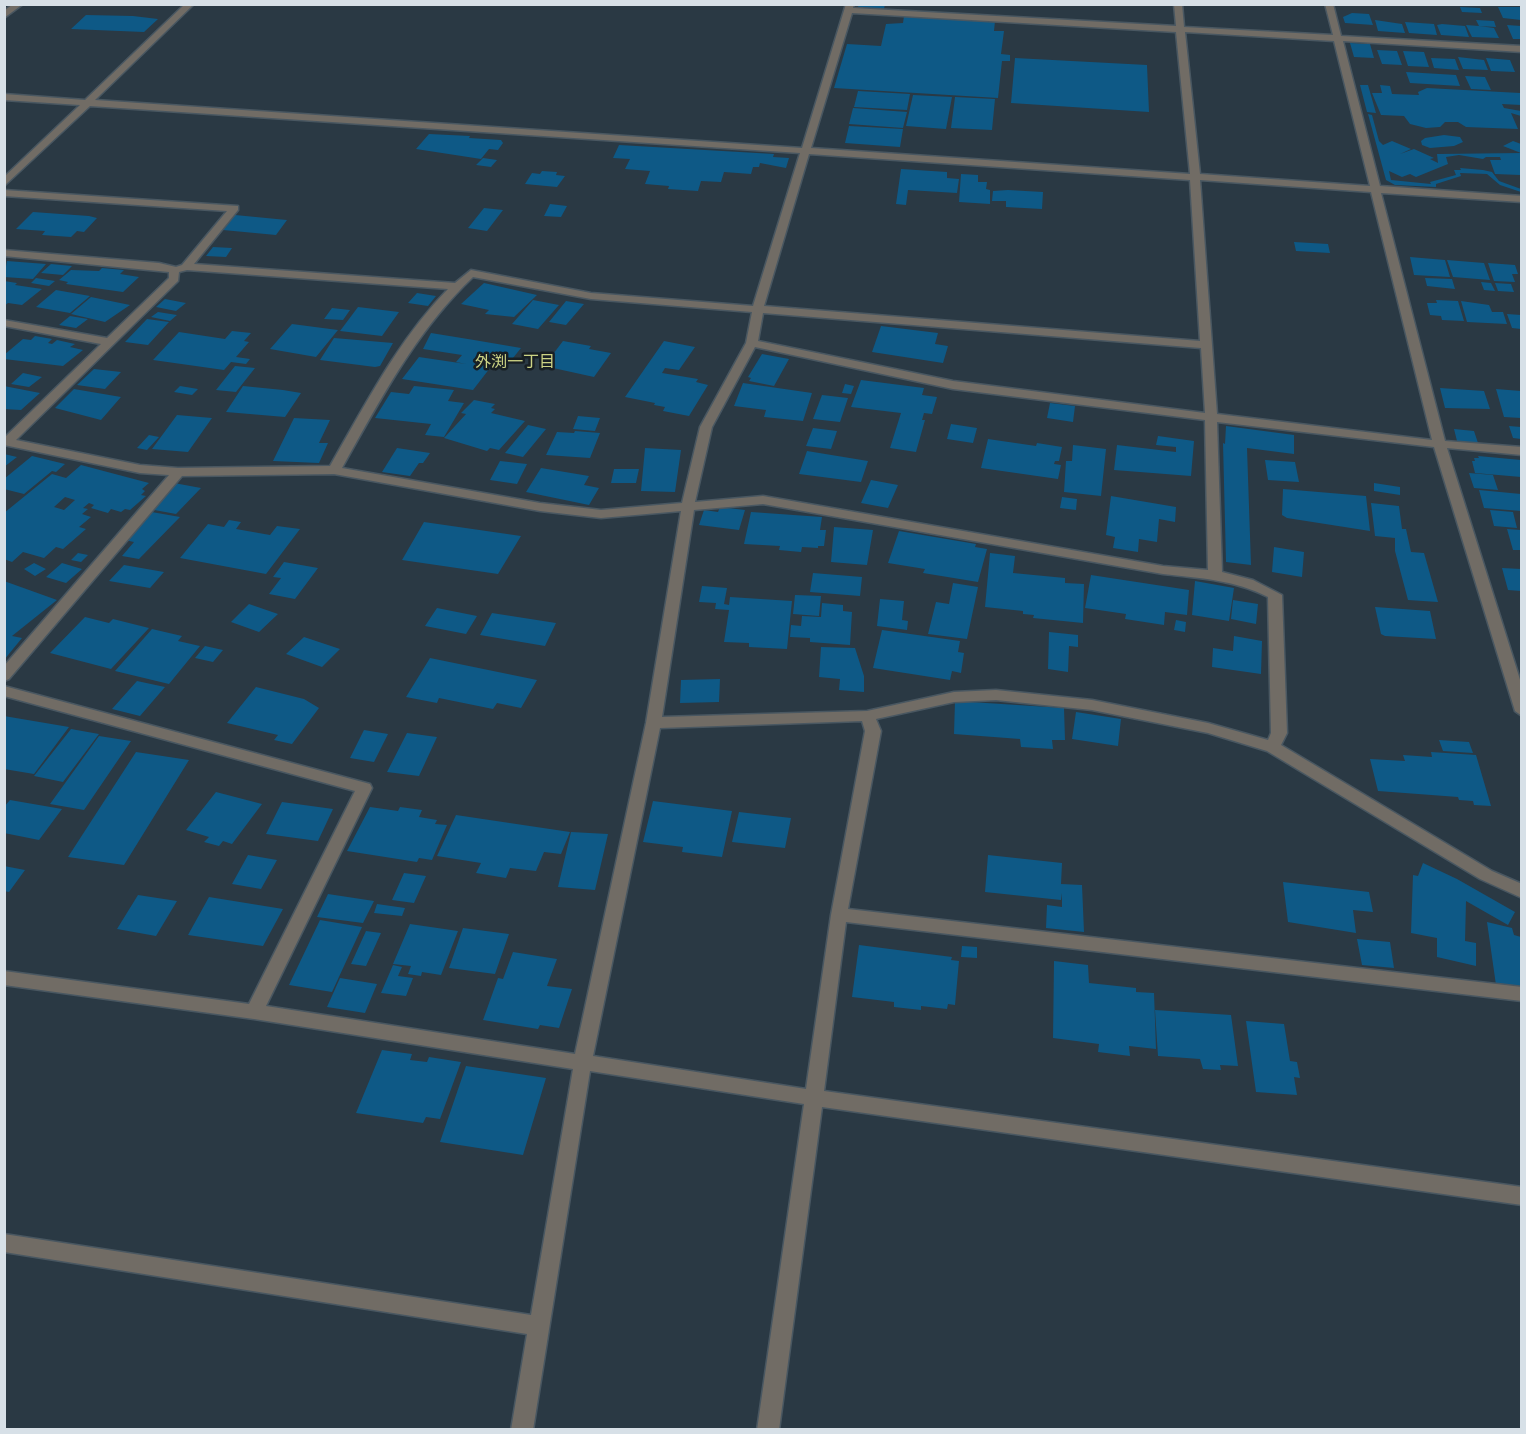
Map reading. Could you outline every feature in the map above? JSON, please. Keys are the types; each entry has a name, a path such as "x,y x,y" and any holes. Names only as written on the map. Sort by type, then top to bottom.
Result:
{"street":[{"path":"4,16 19,4"},
{"path":"4,183 190,4"},
{"path":"1178,4 1195,178 1211,417 1215,575"},
{"path":"1329,4 1378,189 1440,445 1521,711"},
{"path":"522,1430 583,1061 654,723 688,506 706,427 753,343 758,308 849,7 1521,49"},
{"path":"4,97 1521,199"},
{"path":"4,193 234,208 180,268 174,279 6,441"},
{"path":"4,253 180,268 456,286"},
{"path":"334,470 408,347 456,286 471,273 591,296 1206,345"},
{"path":"4,323 109,342"},
{"path":"753,343 953,385 1440,445 1521,452"},
{"path":"6,441 140,469 177,472 334,470 540,507 601,514 763,500 1163,570 1215,575 1254,583 1275,595 1279,733 1272,747"},
{"path":"4,676 177,472"},
{"path":"4,690 364,788 254,1012"},
{"path":"654,723 867,716 954,697 996,695 1092,705 1208,729 1272,747 1486,875 1521,892"},
{"path":"768,1430 839,915 873,731 867,716"},
{"path":"839,915 1521,994"},
{"path":"4,978 254,1012 815,1098 1521,1196"},
{"path":"4,1243 540,1326"}],"building":[{"path":"859,4 885,4 884,9 858,7"},
{"path":"1460,7 1480,8 1482,13 1462,12"},
{"path":"1498,7 1521,7 1521,20 1503,18"},
{"path":"1352,13 1369,14 1373,25 1345,23 1343,17"},
{"path":"86,15 158,19 144,32 71,29"},
{"path":"904,16 995,21 994,31 1004,31 1001,54 1010,55 1010,61 1002,61 998,98 834,88 847,44 881,46 886,24 903,23"},
{"path":"1375,20 1402,24 1405,33 1378,31"},
{"path":"1476,20 1494,21 1496,27 1479,26"},
{"path":"1405,22 1434,24 1437,35 1409,33"},
{"path":"1437,25 1465,26 1469,37 1441,35"},
{"path":"1466,25 1494,28 1499,38 1472,37"},
{"path":"1507,25 1521,26 1521,39 1513,39"},
{"path":"1350,43 1370,44 1374,58 1354,57"},
{"path":"1377,50 1397,51 1402,65 1382,64"},
{"path":"1403,51 1424,52 1429,67 1408,66"},
{"path":"1458,57 1484,60 1488,70 1463,69"},
{"path":"1015,58 1147,65 1149,112 1011,103"},
{"path":"1431,58 1455,59 1459,70 1434,68"},
{"path":"1486,58 1510,60 1515,72 1491,71"},
{"path":"1406,72 1456,75 1460,86 1410,83"},
{"path":"1465,76 1485,77 1491,90 1471,89"},
{"path":"1360,85 1368,85 1376,113 1367,112"},
{"path":"1380,85 1390,86 1392,94 1419,95 1418,92 1427,88 1520,93 1521,105 1502,104 1504,108 1521,111 1521,116 1511,113 1518,129 1466,127 1458,122 1445,122 1440,127 1426,128 1410,124 1404,116 1381,115 1372,93 1382,93"},
{"path":"858,91 910,94 907,110 854,107"},
{"path":"913,95 952,97 946,129 906,126"},
{"path":"955,97 995,99 992,130 951,128"},
{"path":"853,108 907,112 903,128 849,124"},
{"path":"1368,114 1372,115 1379,141 1383,145 1392,141 1411,149 1400,154 1414,149 1434,158 1430,159 1438,163 1437,154 1521,153 1521,180 1520,175 1495,174 1490,160 1501,160 1500,157 1483,159 1459,155 1446,157 1448,164 1416,177 1410,174 1402,177 1389,171 1391,180 1431,184 1430,182 1456,175 1454,170 1461,170 1460,168 1483,170 1492,172 1499,181 1521,189 1521,192 1500,185 1487,174 1460,173 1461,176 1436,184 1436,187 1395,185 1386,180"},
{"path":"849,126 903,129 900,147 845,143"},
{"path":"429,134 470,136 469,138 501,140 503,143 498,150 489,149 481,159 416,149"},
{"path":"1444,135 1460,137 1463,142 1454,146 1430,148 1422,145 1421,141 1425,138"},
{"path":"1513,141 1521,144 1521,153 1503,146"},
{"path":"619,145 774,154 773,157 789,158 786,168 760,163 759,167 753,167 751,174 724,172 721,182 701,181 698,191 668,189 669,186 645,184 650,171 625,169 630,159 613,158"},
{"path":"483,158 497,160 491,167 476,165"},
{"path":"901,169 947,172 947,178 959,179 957,193 908,190 906,205 896,204"},
{"path":"542,171 557,172 556,175 565,176 557,187 525,184 532,173 540,174"},
{"path":"961,174 978,175 978,182 987,182 986,189 990,190 990,204 959,202"},
{"path":"993,191 1043,192 1042,209 1006,207 1006,201 992,201"},
{"path":"550,204 567,206 561,217 544,216"},
{"path":"484,208 503,210 487,231 468,228"},
{"path":"33,212 97,218 84,232 77,231 71,237 42,235 45,231 16,229"},
{"path":"235,215 287,220 276,235 223,230"},
{"path":"1294,242 1328,244 1330,253 1296,251"},
{"path":"213,247 232,248 226,257 206,256"},
{"path":"1410,257 1445,260 1450,277 1414,275"},
{"path":"1447,260 1484,263 1490,280 1453,277"},
{"path":"7,261 46,264 33,279 4,277"},
{"path":"1488,263 1515,265 1518,274 1512,274 1515,282 1494,281"},
{"path":"51,264 72,266 63,275 41,273"},
{"path":"102,268 124,270 120,274 139,277 123,292 66,284 68,282 59,280 71,270 99,271"},
{"path":"36,278 55,281 49,286 31,283"},
{"path":"1425,278 1452,279 1455,289 1427,286"},
{"path":"4,281 42,289 22,305 8,303 4,306"},
{"path":"1481,282 1491,283 1495,291 1484,290"},
{"path":"484,283 537,295 514,317 485,314 489,310 461,304"},
{"path":"1495,283 1511,284 1514,292 1498,291"},
{"path":"56,290 90,296 70,313 36,307"},
{"path":"417,293 436,296 428,306 408,303"},
{"path":"91,297 130,305 105,322 71,314"},
{"path":"165,299 186,303 176,311 156,307"},
{"path":"533,300 559,305 538,329 512,324"},
{"path":"1436,300 1458,301 1464,321 1442,320 1441,316 1430,315 1427,303 1437,303"},
{"path":"566,301 584,304 566,325 549,322"},
{"path":"1461,301 1489,305 1492,312 1503,312 1507,324 1467,322"},
{"path":"358,307 399,312 382,336 340,331"},
{"path":"332,308 350,310 343,320 324,319"},
{"path":"158,312 177,315 170,321 151,317"},
{"path":"1507,314 1521,315 1521,329 1512,328"},
{"path":"70,316 88,319 76,328 59,325"},
{"path":"147,319 169,322 148,345 125,342"},
{"path":"292,324 338,330 316,357 270,349"},
{"path":"881,326 938,333 935,344 948,346 943,363 872,352"},
{"path":"232,331 251,333 244,341 249,342 236,357 250,359 246,364 231,362 224,370 153,360 179,332 225,339"},
{"path":"431,333 521,348 505,368 490,368 473,390 402,379 419,357 466,364 456,362 462,355 423,349"},
{"path":"35,336 52,339 48,343 52,344 57,340 75,344 70,347 83,350 63,366 4,359 4,355 23,339 31,340"},
{"path":"334,338 393,343 380,366 320,360"},
{"path":"563,341 591,346 589,349 611,353 594,377 544,366"},
{"path":"664,341 695,347 679,370 665,368 662,373 698,379 696,382 708,385 689,416 663,411 665,407 654,405 655,403 625,397"},
{"path":"762,354 789,359 774,386 749,381 751,378 748,377"},
{"path":"235,366 255,368 236,392 216,390"},
{"path":"94,369 121,372 105,389 77,385"},
{"path":"23,373 42,377 29,387 11,384"},
{"path":"861,380 924,388 922,395 937,397 932,414 924,413 922,420 925,420 916,452 890,448 901,413 851,407"},
{"path":"743,383 812,393 803,421 764,417 766,410 734,406"},
{"path":"845,384 854,386 851,394 842,393"},
{"path":"4,386 40,393 21,410 4,409"},
{"path":"180,386 198,389 192,395 174,392"},
{"path":"243,386 301,393 285,417 226,412"},
{"path":"414,386 454,390 448,401 464,403 444,437 425,435 431,424 375,418 391,392 409,394"},
{"path":"1440,388 1484,391 1490,409 1445,408"},
{"path":"74,389 121,397 101,420 55,408"},
{"path":"1496,389 1521,391 1521,418 1504,417"},
{"path":"822,395 848,398 840,422 813,419"},
{"path":"474,400 495,404 491,408 495,409 491,413 525,421 499,450 490,448 487,451 444,438 466,414 461,413"},
{"path":"1050,403 1075,406 1073,422 1047,418"},
{"path":"177,415 212,418 188,452 152,449"},
{"path":"578,416 600,418 595,431 573,429"},
{"path":"294,418 330,420 319,443 328,443 319,463 273,461"},
{"path":"951,424 977,428 973,443 947,439"},
{"path":"528,425 546,429 523,457 505,453"},
{"path":"1226,426 1294,435 1294,454 1247,448 1251,565 1226,562 1223,443 1225,444"},
{"path":"1509,426 1521,427 1521,439 1513,438"},
{"path":"813,428 837,431 831,449 806,446"},
{"path":"1454,429 1474,431 1478,443 1457,441"},
{"path":"575,431 600,433 590,458 546,455 557,432 574,433"},
{"path":"149,435 159,437 147,450 137,448"},
{"path":"1158,436 1194,441 1191,476 1114,470 1117,445 1176,452 1176,447 1156,445"},
{"path":"988,439 1036,446 1037,443 1062,447 1059,461 1055,461 1054,464 1061,465 1058,479 981,468"},
{"path":"1073,445 1106,449 1101,496 1064,492 1066,461 1072,461"},
{"path":"397,448 430,453 410,476 382,472"},
{"path":"645,448 681,450 675,492 641,491"},
{"path":"807,451 868,461 861,482 799,474"},
{"path":"4,454 17,457 4,467"},
{"path":"32,456 65,464 56,472 52,471 24,494 4,489 4,479"},
{"path":"1478,456 1521,460 1521,477 1475,473 1472,461 1475,461 1474,458 1479,458"},
{"path":"1265,460 1295,462 1299,482 1268,480"},
{"path":"500,461 527,464 517,484 490,480"},
{"path":"81,465 149,483 142,489 145,491 141,495 146,496 130,510 125,509 121,512 111,509 108,513 91,508 94,505 89,503 83,508 88,509 82,514 91,517 79,527 86,529 63,549 56,547 44,558 23,552 12,562 4,559 4,513 52,474 66,478","holes":["65,497 75,500 64,510 54,507"]},
{"path":"541,468 589,476 584,485 599,488 589,505 526,492"},
{"path":"614,469 639,469 636,483 611,483"},
{"path":"1469,473 1493,475 1498,490 1474,488"},
{"path":"871,480 898,485 888,508 861,503"},
{"path":"174,483 201,488 176,514 149,509"},
{"path":"1374,483 1400,487 1400,495 1374,491"},
{"path":"1283,489 1366,496 1370,531 1287,518 1282,515"},
{"path":"1479,490 1521,494 1521,511 1484,508"},
{"path":"1111,496 1176,507 1175,522 1159,519 1157,542 1139,539 1138,552 1113,548 1115,537 1106,535"},
{"path":"1062,497 1077,499 1076,510 1060,508"},
{"path":"1371,503 1399,506 1402,529 1406,529 1411,552 1424,553 1438,602 1408,600 1395,551 1395,538 1375,536"},
{"path":"720,507 745,510 739,530 699,525 704,510 718,512"},
{"path":"1490,510 1513,512 1517,528 1494,526"},
{"path":"146,511 180,517 139,559 122,556 134,542 120,539"},
{"path":"751,512 822,517 820,530 826,530 824,546 802,547 801,552 779,550 780,546 744,544"},
{"path":"229,520 241,522 236,529 270,535 277,526 300,529 266,574 180,558 208,524 224,527"},
{"path":"424,522 521,536 498,574 402,560"},
{"path":"834,527 873,530 867,565 831,562"},
{"path":"1507,529 1521,530 1521,550 1513,550"},
{"path":"899,531 976,544 975,547 987,549 978,582 923,573 925,569 888,563"},
{"path":"1274,547 1304,552 1302,577 1272,572"},
{"path":"78,553 88,555 81,562 71,560"},
{"path":"990,553 1015,556 1013,573 1065,578 1065,583 1084,584 1083,623 1033,618 1034,615 1023,614 1023,611 985,607"},
{"path":"284,562 318,568 295,599 269,594 281,578 273,577"},
{"path":"34,563 46,569 35,576 24,569"},
{"path":"62,563 82,569 66,583 46,577"},
{"path":"124,565 164,572 150,588 109,581"},
{"path":"1502,568 1521,569 1521,591 1508,590"},
{"path":"813,573 862,577 860,596 810,592"},
{"path":"1091,575 1189,590 1187,615 1165,612 1164,625 1125,619 1126,614 1085,608"},
{"path":"4,581 57,600 12,636 22,638 4,660"},
{"path":"1195,581 1234,588 1229,621 1192,615"},
{"path":"953,583 978,587 967,639 928,634 936,602 949,604"},
{"path":"702,586 727,588 724,604 729,605 730,597 792,601 787,649 749,647 749,643 724,642 729,610 715,609 716,603 699,602"},
{"path":"795,595 821,596 819,616 793,614"},
{"path":"880,599 904,601 902,620 908,621 907,630 877,626"},
{"path":"1233,600 1258,604 1256,624 1231,619"},
{"path":"822,603 843,605 843,611 852,612 850,645 810,642 810,638 790,637 791,625 801,626 802,616 821,617"},
{"path":"249,604 278,614 259,632 231,622"},
{"path":"1375,607 1430,611 1436,639 1381,634"},
{"path":"437,608 477,616 466,634 425,626"},
{"path":"492,613 556,623 545,646 480,635"},
{"path":"85,617 109,623 113,619 149,628 111,669 50,653"},
{"path":"1176,620 1186,622 1185,632 1174,630"},
{"path":"152,629 182,636 178,641 200,646 169,684 115,671"},
{"path":"882,630 960,641 958,652 964,653 961,673 952,671 950,680 873,668"},
{"path":"1049,632 1078,635 1078,647 1069,646 1068,672 1048,669"},
{"path":"1234,636 1262,641 1261,674 1212,667 1213,648 1233,651"},
{"path":"304,637 340,649 322,667 286,654"},
{"path":"205,646 223,650 213,662 195,658"},
{"path":"821,647 855,648 864,676 864,692 839,690 840,679 819,677"},
{"path":"430,658 537,680 521,708 497,703 493,709 439,698 437,703 406,697"},
{"path":"720,679 719,702 680,703 681,680"},
{"path":"137,681 165,687 140,716 112,709"},
{"path":"256,687 304,699 319,708 292,744 274,740 278,735 227,723"},
{"path":"955,701 1064,708 1065,740 1052,740 1053,749 1021,747 1020,739 954,734"},
{"path":"1076,712 1121,719 1118,746 1072,739"},
{"path":"4,716 69,727 34,774 4,769"},
{"path":"71,729 99,734 63,782 34,776"},
{"path":"364,730 388,734 374,762 350,758"},
{"path":"407,733 437,737 419,776 387,772"},
{"path":"99,736 131,741 84,810 50,804"},
{"path":"1439,740 1469,742 1473,753 1443,751"},
{"path":"136,752 189,760 124,865 68,857"},
{"path":"1431,752 1476,755 1491,806 1474,805 1473,801 1459,800 1458,797 1378,791 1370,759 1405,761 1403,755 1432,757"},
{"path":"216,792 262,804 232,844 223,841 219,846 204,842 209,837 186,830"},
{"path":"10,800 62,809 39,840 4,833 4,807"},
{"path":"653,801 732,811 722,857 682,852 683,847 643,842"},
{"path":"282,802 333,809 318,841 266,834"},
{"path":"370,807 398,811 400,807 422,810 419,817 437,820 435,824 447,825 432,860 419,858 417,862 347,851"},
{"path":"739,812 791,818 785,848 732,842"},
{"path":"456,815 570,832 561,854 544,852 536,871 510,868 506,878 476,873 481,863 437,856"},
{"path":"571,832 608,834 595,890 558,887"},
{"path":"248,855 277,860 261,889 232,884"},
{"path":"988,855 1062,863 1061,884 1082,885 1084,932 1046,928 1047,905 1062,907 1062,893 1061,900 985,892"},
{"path":"1423,863 1457,879 1515,912 1508,925 1466,901 1465,941 1476,943 1476,966 1437,957 1437,938 1411,933 1413,875 1418,876"},
{"path":"4,866 25,870 9,892 4,891"},
{"path":"404,873 426,876 414,903 392,900"},
{"path":"1283,882 1369,892 1373,912 1353,910 1356,933 1288,922"},
{"path":"328,894 374,901 363,923 317,917"},
{"path":"138,895 177,901 156,936 117,929"},
{"path":"209,897 283,909 263,946 188,935"},
{"path":"377,904 405,908 402,916 374,913"},
{"path":"320,920 362,927 332,992 289,985"},
{"path":"1487,922 1512,928 1514,935 1521,937 1521,988 1496,985"},
{"path":"410,924 458,931 441,975 422,972 421,976 408,974 411,966 393,964"},
{"path":"463,928 509,934 495,974 449,968"},
{"path":"366,931 381,933 366,966 351,964"},
{"path":"1357,939 1390,942 1394,968 1362,965"},
{"path":"859,945 952,957 951,960 959,961 955,1005 948,1004 947,1009 921,1006 921,1010 894,1007 894,1002 852,997"},
{"path":"962,946 977,947 977,958 961,957"},
{"path":"513,952 557,959 547,986 572,989 559,1028 540,1025 538,1029 483,1020 498,978 503,979"},
{"path":"1054,961 1088,965 1089,983 1136,988 1136,992 1154,993 1156,1049 1129,1046 1130,1056 1098,1052 1099,1044 1053,1038"},
{"path":"393,965 402,967 398,976 413,978 406,996 381,993"},
{"path":"340,978 377,984 365,1013 327,1007"},
{"path":"1155,1010 1231,1015 1238,1066 1220,1065 1221,1070 1203,1069 1200,1059 1158,1056"},
{"path":"1246,1021 1284,1024 1290,1061 1297,1062 1300,1078 1294,1077 1297,1095 1256,1092"},
{"path":"382,1050 412,1054 410,1060 427,1062 429,1057 461,1062 440,1119 426,1117 423,1123 356,1113"},
{"path":"466,1066 546,1078 523,1155 440,1142"}],"district":[{"name":"外渕一丁目","path":"515,363"}]}
